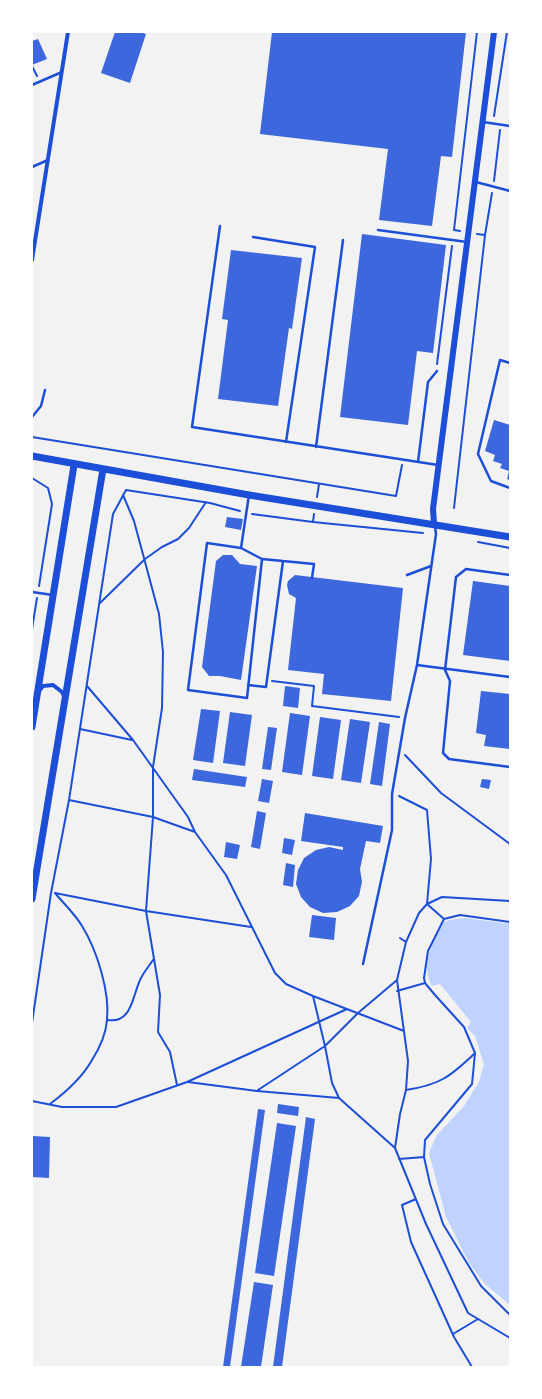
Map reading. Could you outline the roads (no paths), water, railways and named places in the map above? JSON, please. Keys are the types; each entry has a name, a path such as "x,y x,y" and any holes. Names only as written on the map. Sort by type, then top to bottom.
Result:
{"main road":[{"path":"32,456 74,465 249,495 434,523 510,537"},
{"path":"32,727 74,465"},
{"path":"32,899 103,470"}],"street":[{"path":"32,260 33,245 68,32"},
{"path":"434,523 433,509 438,466 494,32"},
{"path":"37,694 43,686 53,685 62,692 65,699"}],"lane":[{"path":"32,85 62,72"},
{"path":"483,122 510,126"},
{"path":"32,167 48,160"},
{"path":"475,182 510,191"},
{"path":"220,226 192,428 438,466"},
{"path":"378,230 467,242"},
{"path":"253,238 315,247 286,442"},
{"path":"316,447 343,240"},
{"path":"510,363 500,360 478,454 492,481 510,488"},
{"path":"418,462 428,382 437,372"},
{"path":"32,418 41,406 45,390"},
{"path":"241,548 249,495"},
{"path":"363,964 392,830 392,794 405,718 417,665 436,534 434,523"},
{"path":"262,559 247,698 188,690 207,543 241,548 262,559 314,564 312,578"},
{"path":"248,685 266,687 283,561"},
{"path":"407,575 432,565"},
{"path":"510,575 466,569 456,577 445,670 450,681 443,753 449,759 510,767"},
{"path":"32,592 53,595"},
{"path":"417,665 445,670 510,677"}],"water":[{"path":"465,918 510,924 510,1305 485,1284 469,1263 446,1217 429,1153 437,1135 464,1106 479,1082 484,1064 475,1036 467,1028 471,1022 440,984 432,986 427,970 429,953 444,922"}]}
